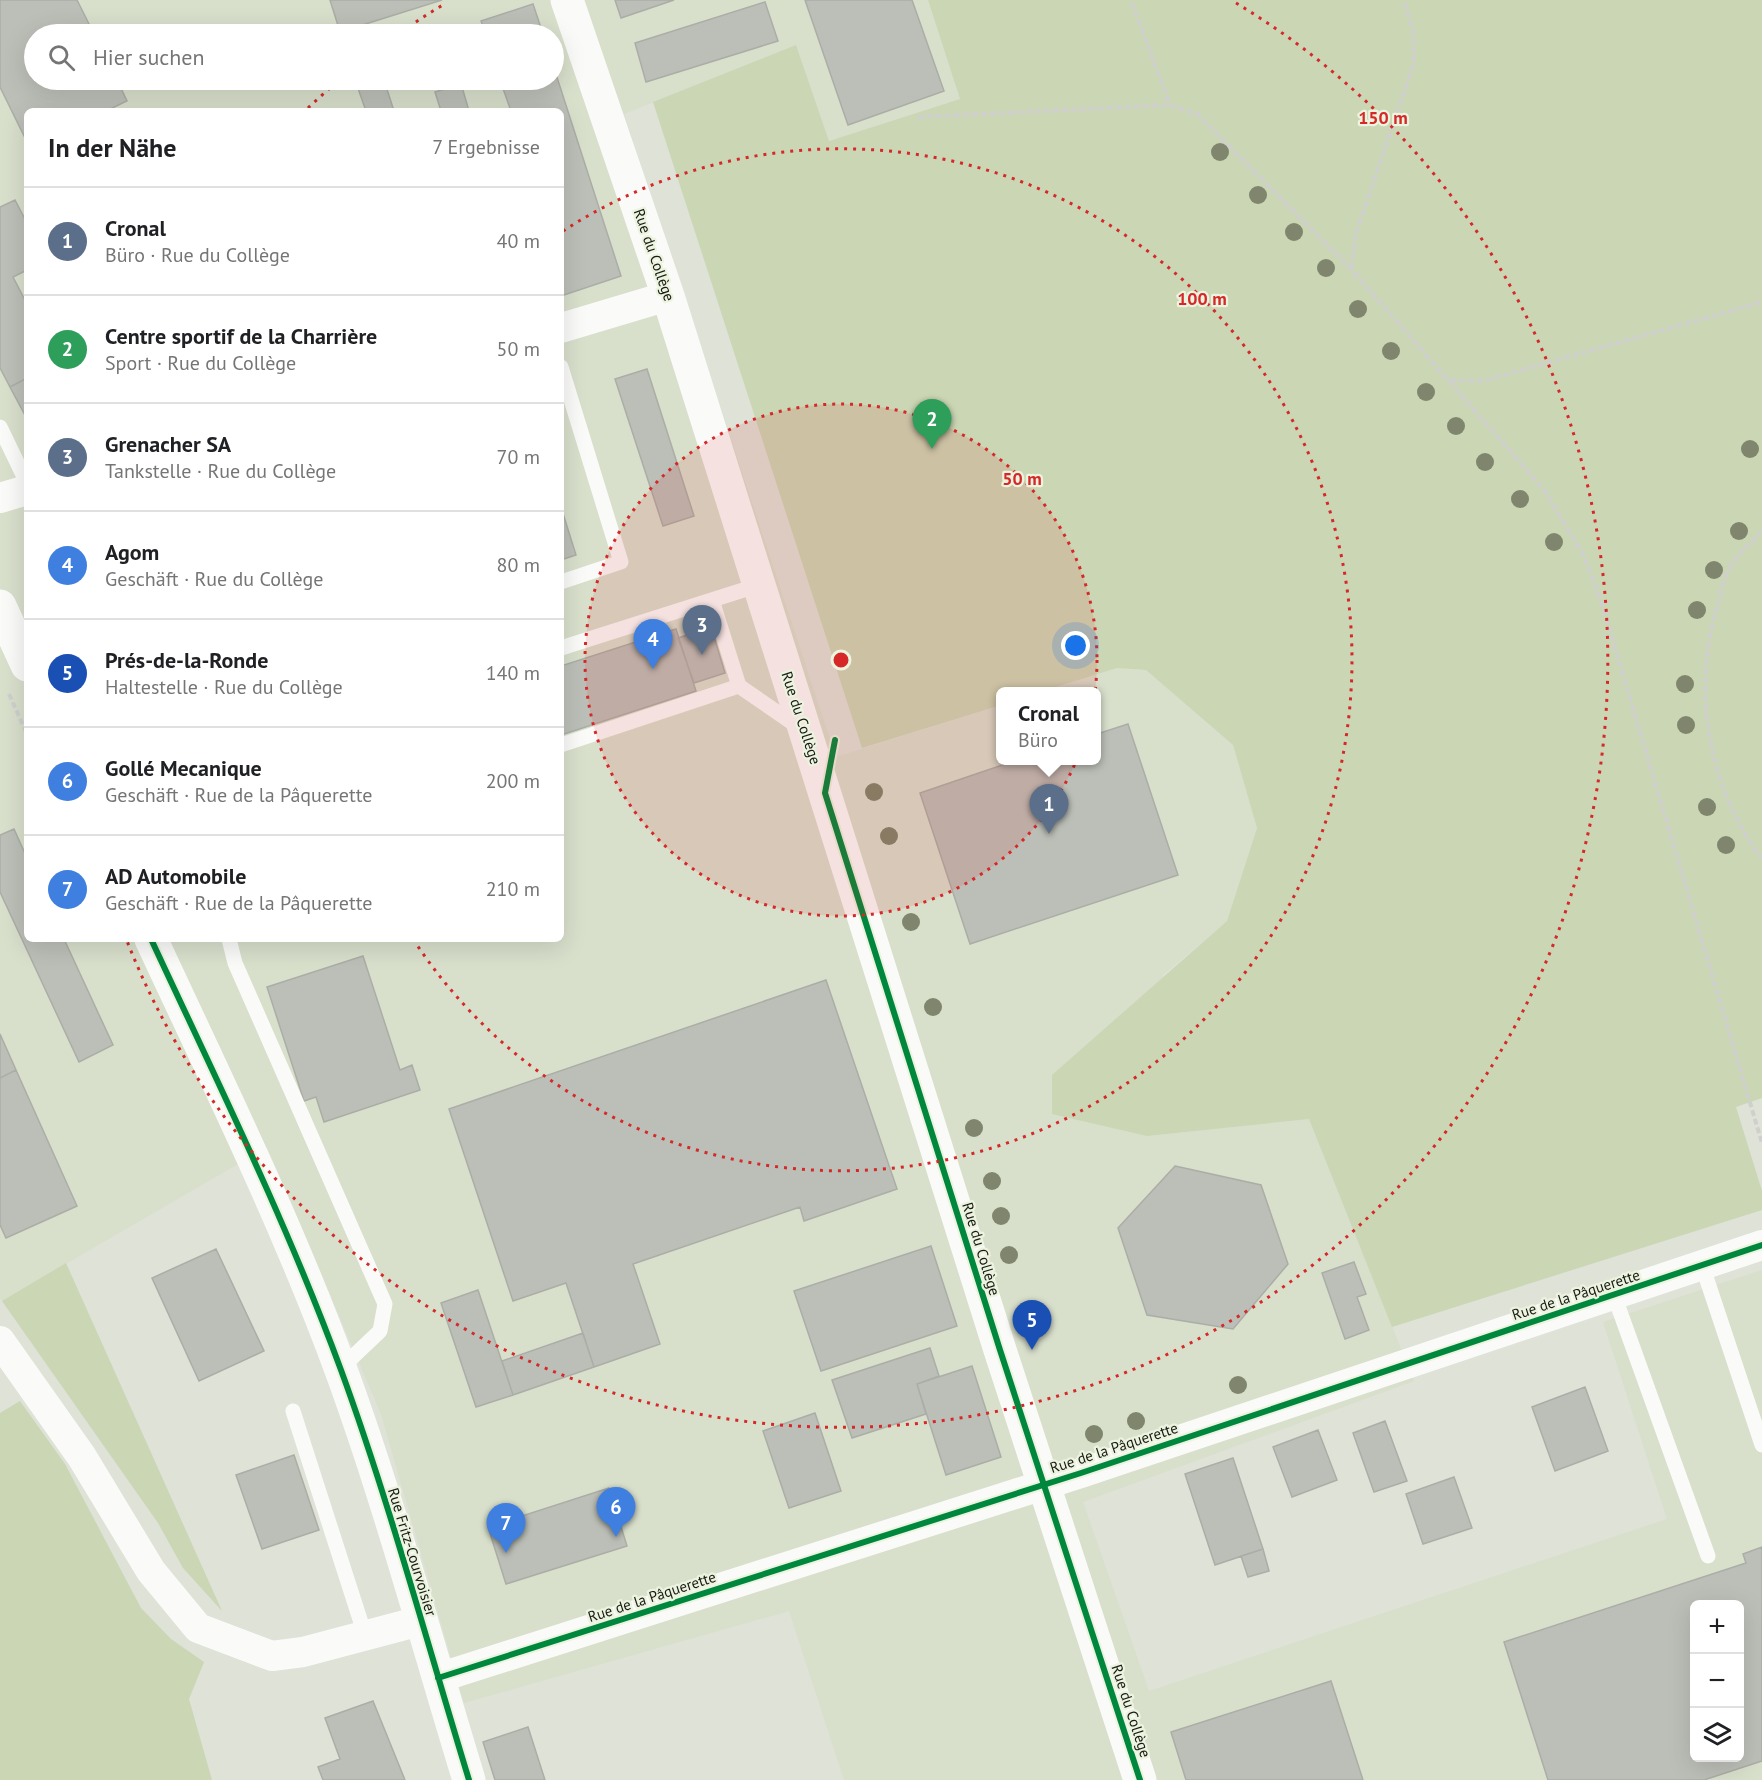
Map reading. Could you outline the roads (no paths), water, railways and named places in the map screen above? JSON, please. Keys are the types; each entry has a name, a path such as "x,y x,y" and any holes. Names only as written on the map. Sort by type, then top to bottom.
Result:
{"main road":[{"name":"Rue du Collège","path":"567,0 668,296 1000,1350 1140,1780"},
{"path":"0,606 16,674"},
{"name":"Rue Fritz-Courvoisier","path":"152,942 282,1227 340,1369 383,1495 469,1780"}],"street":[{"path":"564,327 668,296"},
{"path":"0,498 24,491"},
{"name":"Rue de la Pâquerette","path":"438,1678 1045,1484 1762,1245"},
{"path":"0,1341 82,1457 151,1571 198,1628 272,1656 303,1652 420,1621"}],"lane":[{"path":"564,377 621,562 564,581"},
{"path":"0,427 24,477"},
{"path":"564,647 759,585"},
{"path":"712,600 738,686 806,731"},
{"path":"564,744 738,686"},
{"path":"230,942 236,963 385,1304 380,1331 340,1369"},
{"path":"1702,1265 1762,1445"},
{"path":"1614,1295 1708,1556"},
{"path":"293,1411 365,1635"}],"place":[{"name":"Centre sportif de la Charrière","path":"932,449"},
{"name":"Grenacher SA","path":"702,655"},
{"name":"Agom","path":"653,669"},
{"name":"Cronal","path":"1049,834"},
{"name":"Prés-de-la-Ronde","path":"1032,1350"},
{"name":"Gollé Mecanique","path":"616,1537"},
{"name":"AD Automobile","path":"506,1553"}]}
